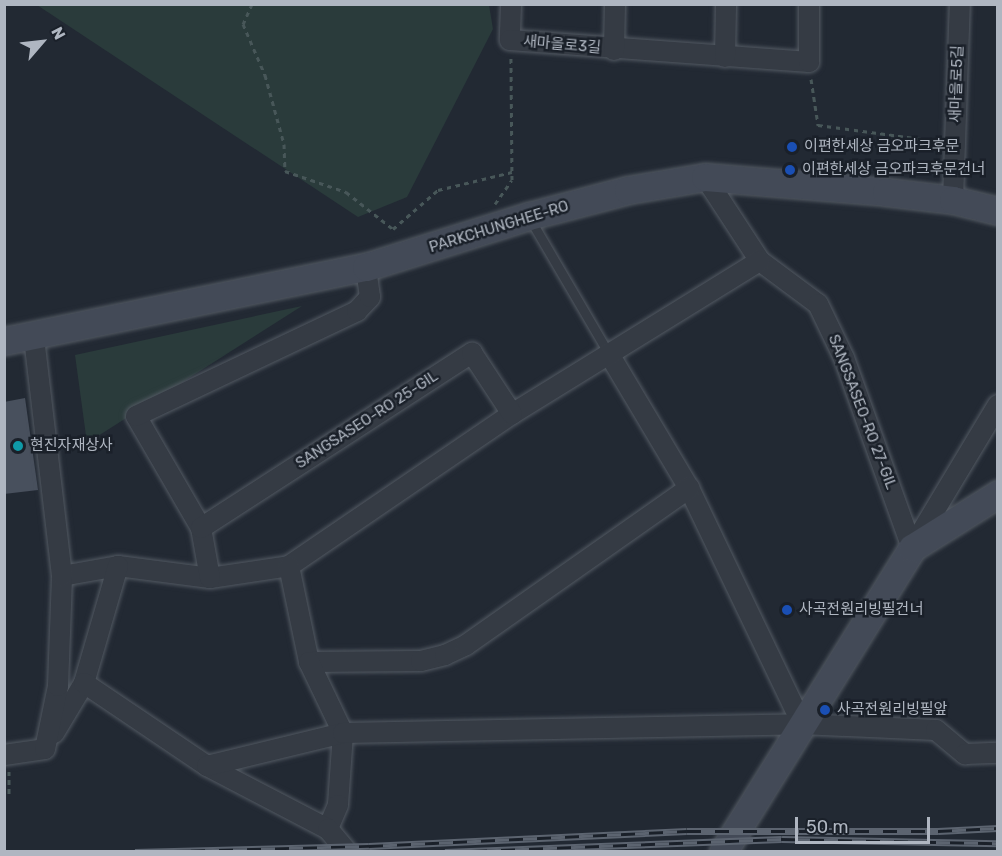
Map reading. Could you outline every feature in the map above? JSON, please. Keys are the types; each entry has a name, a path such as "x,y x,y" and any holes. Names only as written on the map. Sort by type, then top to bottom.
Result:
{"street":[{"name":"새마을로3길","path":"511,4 510,40 614,50 809,62"},
{"name":"새마을로3길","path":"614,50 615,4"},
{"path":"725,57 726,4"},
{"path":"809,4 809,62"},
{"name":"새마을로5길","path":"953,200 960,4"},
{"name":"PARKCHUNGHEE-RO","path":"4,341 366,267 528,216 628,190 705,177 789,182 953,200 998,211"},
{"name":"SANGSASEO-RO 27-GIL","path":"705,177 760,261 818,304 844,358 912,548"},
{"path":"62,576 118,566 210,578 289,566 512,414 760,261"},
{"path":"210,578 201,528 136,416 357,311 370,297 366,267"},
{"path":"34,336 62,576 58,686 45,749"},
{"name":"SANGSASEO-RO 25-GIL","path":"201,528 472,352 512,414"},
{"path":"609,354 689,488 801,724"},
{"path":"723,852 998,405"},
{"path":"309,662 408,663 433,659 456,651 689,488"},
{"path":"912,548 998,494"},
{"path":"45,749 84,683 118,566"},
{"path":"289,566 309,662 343,733 338,805 327,829"},
{"path":"84,683 207,766 327,829 347,852"},
{"path":"738,852 801,724"},
{"path":"207,766 343,733 801,724 936,730 965,754 998,753"},
{"path":"7,755 45,749"}],"lane":[{"path":"528,216 609,354"}],"path":[{"path":"252,4 243,24 265,75 285,144 285,171 345,192 393,229 438,190 512,172"},
{"path":"493,207 512,180 510,40"},
{"path":"809,62 818,125 955,143"},
{"path":"7,755 9,796"}],"shaded area":[{"path":"37,5 489,5 493,29 407,197 358,217"},
{"path":"302,306 87,443 75,355"}],"building":[{"name":"현진자재상사","path":"25,398 38,490 4,494 4,402"}],"railway":[{"path":"135,852 369,846 687,831 938,831 998,828"},
{"path":"445,852 782,839 998,843"}],"place":[{"name":"이편한세상 금오파크후문","path":"792,147"},
{"name":"이편한세상 금오파크후문건너","path":"790,170"},
{"name":"현진자재상사","path":"18,446"},
{"name":"사곡전원리빙필건너","path":"787,610"},
{"name":"사곡전원리빙필앞","path":"825,710"}]}
